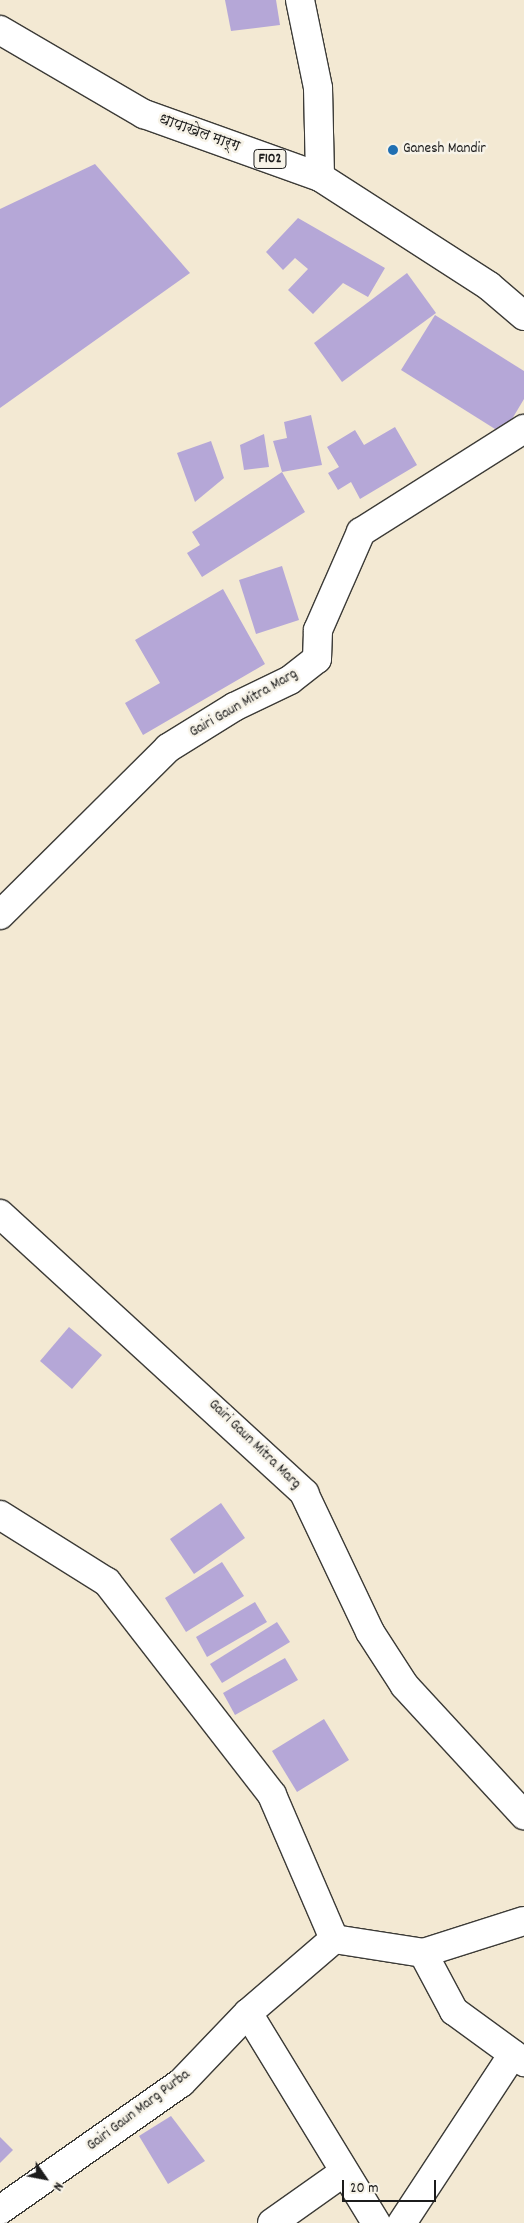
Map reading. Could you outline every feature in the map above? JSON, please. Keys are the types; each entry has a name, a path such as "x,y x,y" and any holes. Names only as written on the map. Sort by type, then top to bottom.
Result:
{"street":[{"path":"300,0 318,88 320,177"},
{"name":"धापाखेल मार्ग","path":"0,30 144,114 320,177 489,286 524,316"},
{"name":"Gairi Gaun Mitra Marg","path":"0,915 168,748 234,707 290,680 317,659 318,630 361,532 524,429"},
{"name":"Gairi Gaun Mitra Marg","path":"0,1214 304,1493 370,1632 405,1686 524,1815"},
{"path":"0,1515 108,1582 272,1795 334,1939 423,1953 524,1921"},
{"name":"Gairi Gaun Marg Purba","path":"0,2210 180,2083 248,2013 334,1939"},
{"path":"402,2223 519,2058 454,2011 423,1953"},
{"path":"248,2013 376,2223"},
{"path":"272,2223 344,2172"}],"building":[{"path":"225,0 276,0 280,25 231,31"},
{"path":"95,164 190,273 0,408 0,209"},
{"path":"298,218 385,268 368,297 343,283 313,314 288,290 308,269 295,258 283,270 266,252"},
{"path":"407,273 436,313 342,382 314,343"},
{"path":"435,315 524,371 524,399 503,434 401,370"},
{"path":"311,415 322,465 282,472 273,441 287,438 284,422"},
{"path":"395,427 417,465 360,499 351,482 338,490 328,473 339,467 327,447 355,430 364,445"},
{"path":"264,434 269,467 244,470 240,445"},
{"path":"211,441 224,478 195,502 177,453"},
{"path":"282,472 305,512 202,577 187,553 200,545 192,532"},
{"path":"282,566 299,620 256,634 239,580"},
{"path":"223,589 265,664 143,735 125,703 160,683 135,640"},
{"path":"69,1327 102,1355 72,1389 40,1361"},
{"path":"221,1503 245,1538 194,1574 170,1539"},
{"path":"222,1562 244,1596 186,1632 165,1598"},
{"path":"255,1602 267,1622 207,1657 196,1637"},
{"path":"277,1622 290,1642 222,1683 210,1664"},
{"path":"285,1658 298,1680 235,1715 223,1693"},
{"path":"324,1719 349,1760 297,1792 272,1751"},
{"path":"171,2116 205,2161 168,2184 139,2136"},
{"path":"0,2137 13,2150 0,2163"}],"place":[{"name":"Ganesh Mandir","path":"393,150"}]}
